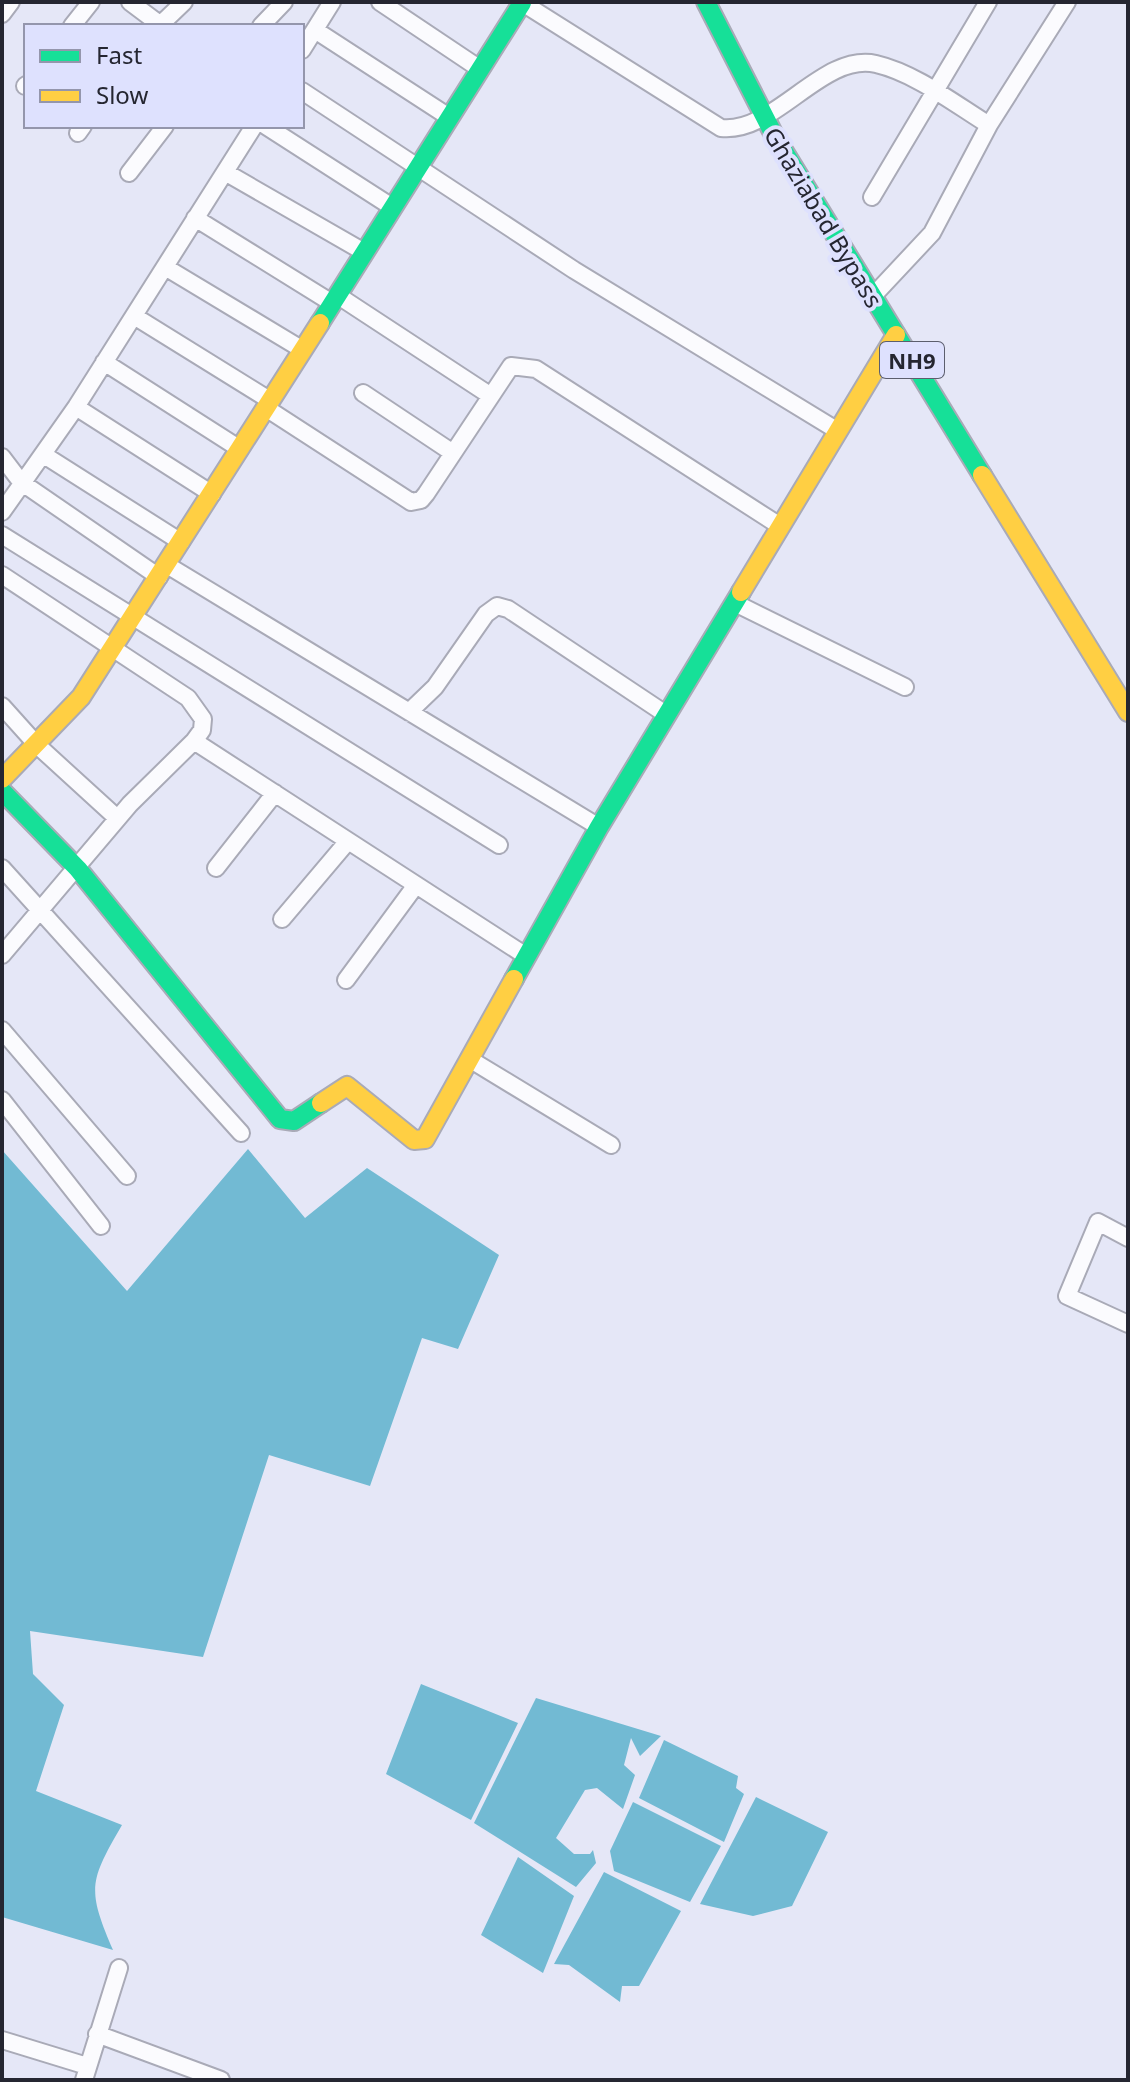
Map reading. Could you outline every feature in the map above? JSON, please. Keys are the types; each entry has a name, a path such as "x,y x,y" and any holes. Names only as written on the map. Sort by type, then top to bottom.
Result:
{"main road":[{"path":"2,779 81,697 114,648 521,2"},
{"name":"Ghaziabad Bypass","path":"706,2 764,116 1128,712"},
{"path":"2,791 78,869 280,1119 294,1121 347,1086 420,1141 431,1132 599,827 896,335"}],"street":[{"path":"2,14 11,2"},
{"path":"74,24 91,2"},
{"path":"130,2 159,24"},
{"path":"161,24 184,2"},
{"path":"263,24 284,2"},
{"path":"304,47 332,2"},
{"path":"380,2 480,69"},
{"path":"521,2 721,128 743,127 828,75 854,65 874,63 935,92 989,125"},
{"path":"872,197 988,2"},
{"path":"873,296 926,243 989,125 1067,2"},
{"path":"315,30 449,117"},
{"path":"304,92 574,270 838,431"},
{"path":"129,173 163,128"},
{"path":"2,512 76,407 253,128"},
{"path":"269,128 392,207"},
{"path":"225,172 364,252"},
{"path":"195,218 335,299 491,396"},
{"path":"165,267 303,350"},
{"path":"134,316 411,502 421,500 511,366 536,369 780,526"},
{"path":"104,362 240,449"},
{"path":"363,393 453,453"},
{"path":"76,407 212,494"},
{"path":"44,455 181,542"},
{"path":"2,457 21,482 163,571 409,712 599,827"},
{"path":"2,535 499,845"},
{"path":"2,575 188,698 200,711 202,730 117,818 78,869 2,955"},
{"path":"735,603 905,687"},
{"path":"409,712 435,687 486,614 497,606 508,609 667,715"},
{"path":"2,706 37,745 117,818"},
{"path":"194,741 526,956"},
{"path":"216,868 275,793"},
{"path":"282,919 348,841"},
{"path":"2,868 241,1133"},
{"path":"346,980 416,885"},
{"path":"2,1030 127,1176"},
{"path":"471,1060 611,1145"},
{"path":"2,1100 101,1226"},
{"path":"1128,1238 1098,1222 1067,1296 1128,1324"},
{"path":"2,2040 85,2073 119,1968"},
{"path":"97,2034 221,2080"}],"water":[{"path":"248,1149 305,1218 367,1168 499,1255 458,1349 422,1338 370,1486 269,1455 203,1657 30,1631 33,1674 64,1705 36,1791 122,1825 103,1860 95,1886 99,1913 113,1950 2,1917 2,1150 127,1291"},
{"path":"421,1684 518,1723 471,1820 386,1774"},
{"path":"536,1698 661,1736 640,1756 631,1738 624,1765 635,1775 623,1809 597,1788 585,1790 556,1838 574,1854 590,1854 593,1850 596,1863 576,1887 474,1823"},
{"path":"664,1740 738,1776 736,1788 744,1794 724,1842 639,1798"},
{"path":"756,1797 828,1832 792,1906 753,1916 700,1904"},
{"path":"633,1802 721,1846 690,1902 614,1871 610,1851"},
{"path":"518,1857 574,1896 543,1973 481,1935"},
{"path":"604,1872 681,1911 639,1986 622,1986 620,2002 569,1965 554,1964"}],"traffic: fast":[{"path":"706,2 775,137 982,475"},
{"path":"320,323 522,3"},
{"path":"514,979 599,827 741,592"},
{"path":"2,791 78,869 280,1119 294,1121 321,1103"}],"traffic: slow":[{"path":"2,779 81,697 320,323"},
{"path":"741,592 896,335"},
{"path":"982,475 1128,712"},
{"path":"321,1103 347,1086 414,1140 425,1139 514,979"}]}
